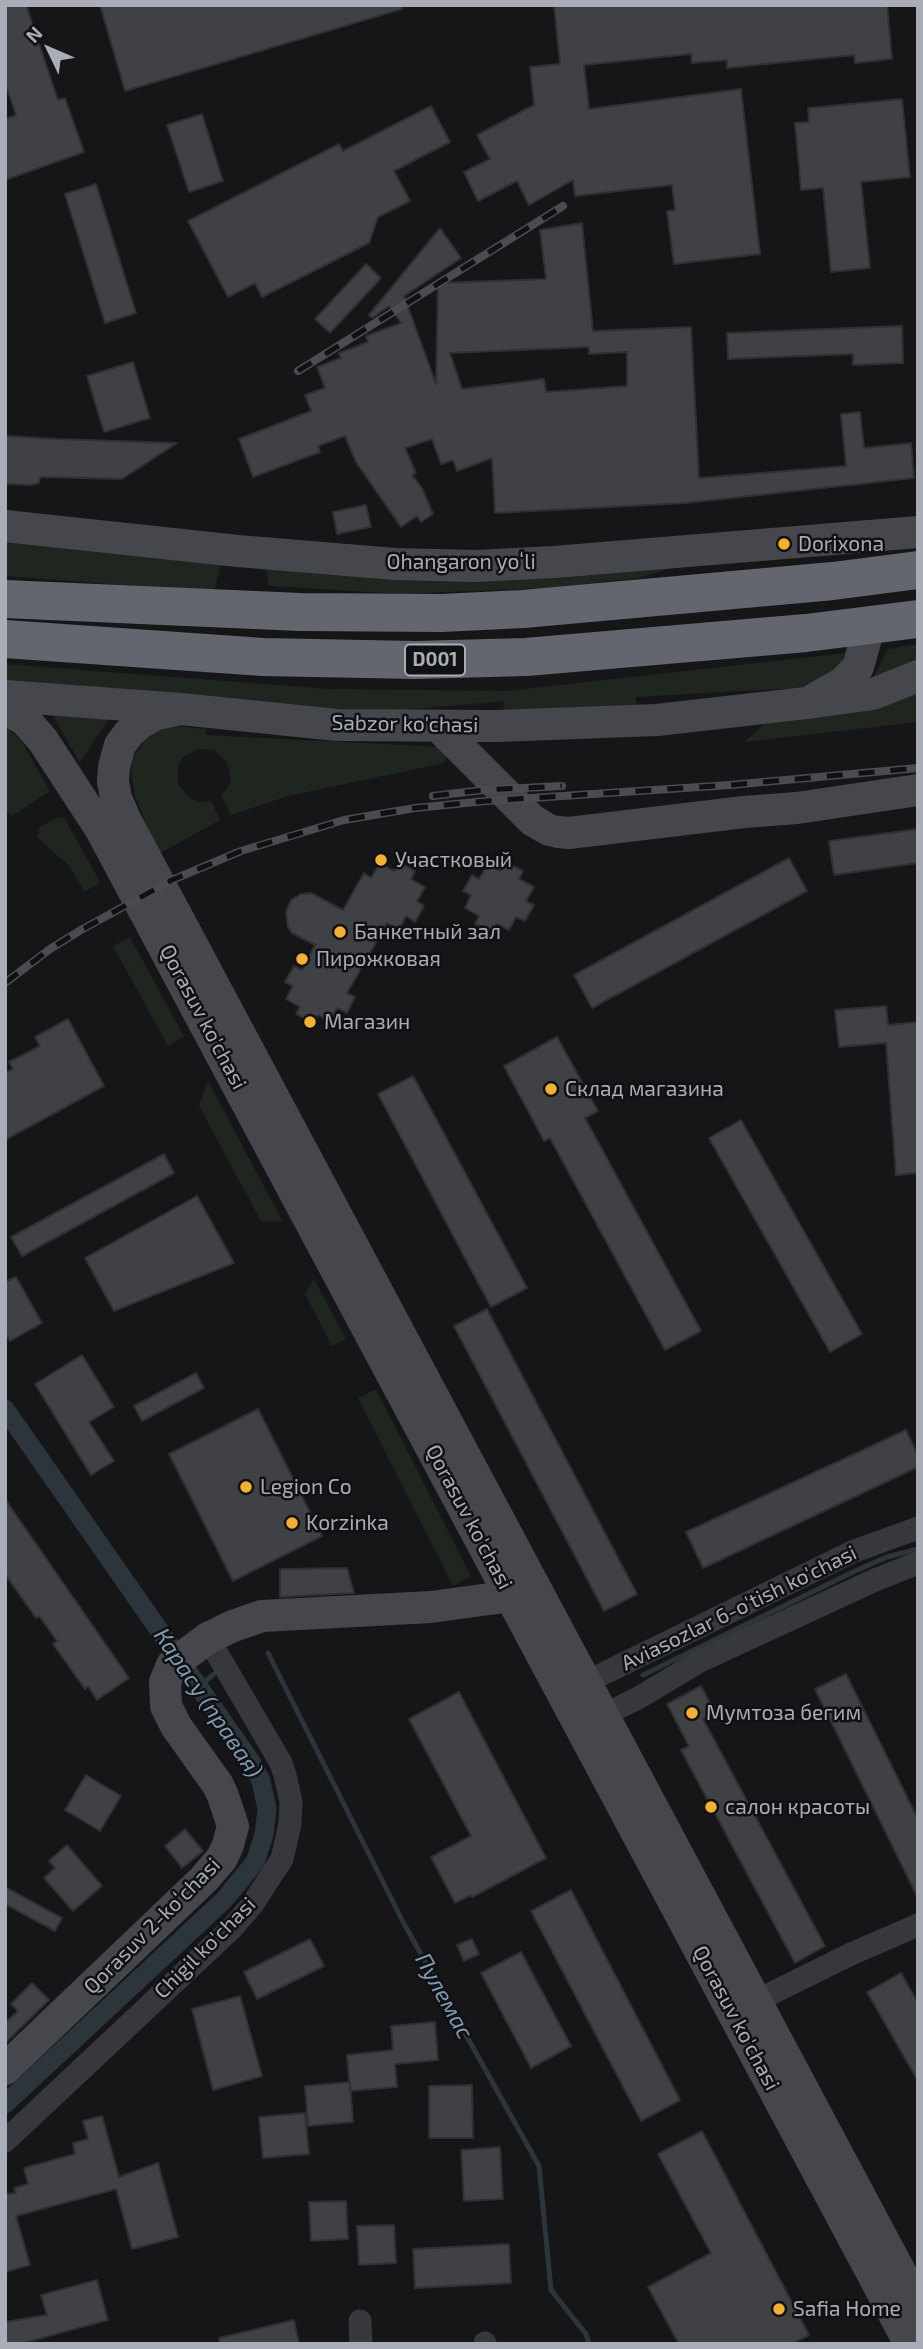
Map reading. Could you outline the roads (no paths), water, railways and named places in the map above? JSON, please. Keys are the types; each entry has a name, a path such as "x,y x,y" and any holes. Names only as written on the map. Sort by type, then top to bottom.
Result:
{"highway":[{"name":"D001","path":"5,599 300,612 428,613 523,609 833,581 918,570"},
{"path":"833,581 852,603 863,626"},
{"name":"D001","path":"5,639 263,657 415,660 526,657 918,619"}],"main road":[{"name":"Ohangaron yoʻli","path":"5,526 238,551 395,564 475,566 918,532"},
{"path":"806,703 843,683 858,667 865,642 863,626"},
{"name":"Sabzor ko'chasi","path":"5,696 181,709 337,725 439,727 657,720 873,694 918,676"},
{"name":"Qorasuv ko'chasi","path":"5,709 24,719 38,733 100,828 511,1596 574,1688"},
{"name":"Qorasuv ko'chasi","path":"181,709 154,715 129,733 120,745 113,774 114,789 136,843 592,1721 910,2344"},
{"path":"439,727 532,820 558,832 797,808 918,790"},
{"path":"191,1651 233,1626 262,1616 431,1607 511,1596"},
{"name":"Qorasuv 2-koʻchasi","path":"5,2069 204,1879 222,1858 228,1845 233,1826 223,1796 176,1726 166,1706 165,1682 191,1651"},
{"name":"Qorasuv ko'chasi","path":"592,1721 756,2001 918,2305"}],"street":[{"name":"Aviasozlar 6-o'tish ko'chasi","path":"574,1688 852,1552 918,1528"},
{"name":"Aviasozlar 6-o'tish ko'chasi","path":"592,1721 640,1697 700,1661 875,1580 918,1563"},
{"name":"Chigil ko'chasi","path":"5,2141 232,1928 252,1905 282,1859 290,1824 290,1802 281,1763 191,1651"},
{"path":"756,2001 851,1954 918,1925"},
{"path":"360,2321 361,2344"}],"waterway":[{"name":"Карасу (правая)","path":"5,1409 251,1762 261,1781 267,1809 264,1835 255,1862 224,1900 5,2104"},
{"path":"643,1675 855,1571 887,1557 918,1549"},
{"name":"Пулемас","path":"268,1653 402,1920 539,2166 551,2290 586,2334 589,2344"},
{"name":"Пулемас","path":"199,1686 214,1674"}],"railway":[{"path":"298,371 563,206"},
{"path":"5,983 50,949 172,880 241,851 344,820 415,808 486,801 730,785 918,768"},
{"path":"433,796 483,790 562,786"}],"place":[{"name":"Dorixona","path":"784,544"},
{"name":"Участковый","path":"381,860"},
{"name":"Банкетный зал","path":"340,932"},
{"name":"Пирожковая","path":"302,959"},
{"name":"Магазин","path":"310,1022"},
{"name":"Склад магазина","path":"551,1089"},
{"name":"Legion Co","path":"246,1487"},
{"name":"Korzinka","path":"292,1523"},
{"name":"Мумтоза бегим","path":"692,1713"},
{"name":"салон красоты","path":"711,1807"},
{"name":"Safia Home","path":"779,2309"}]}
